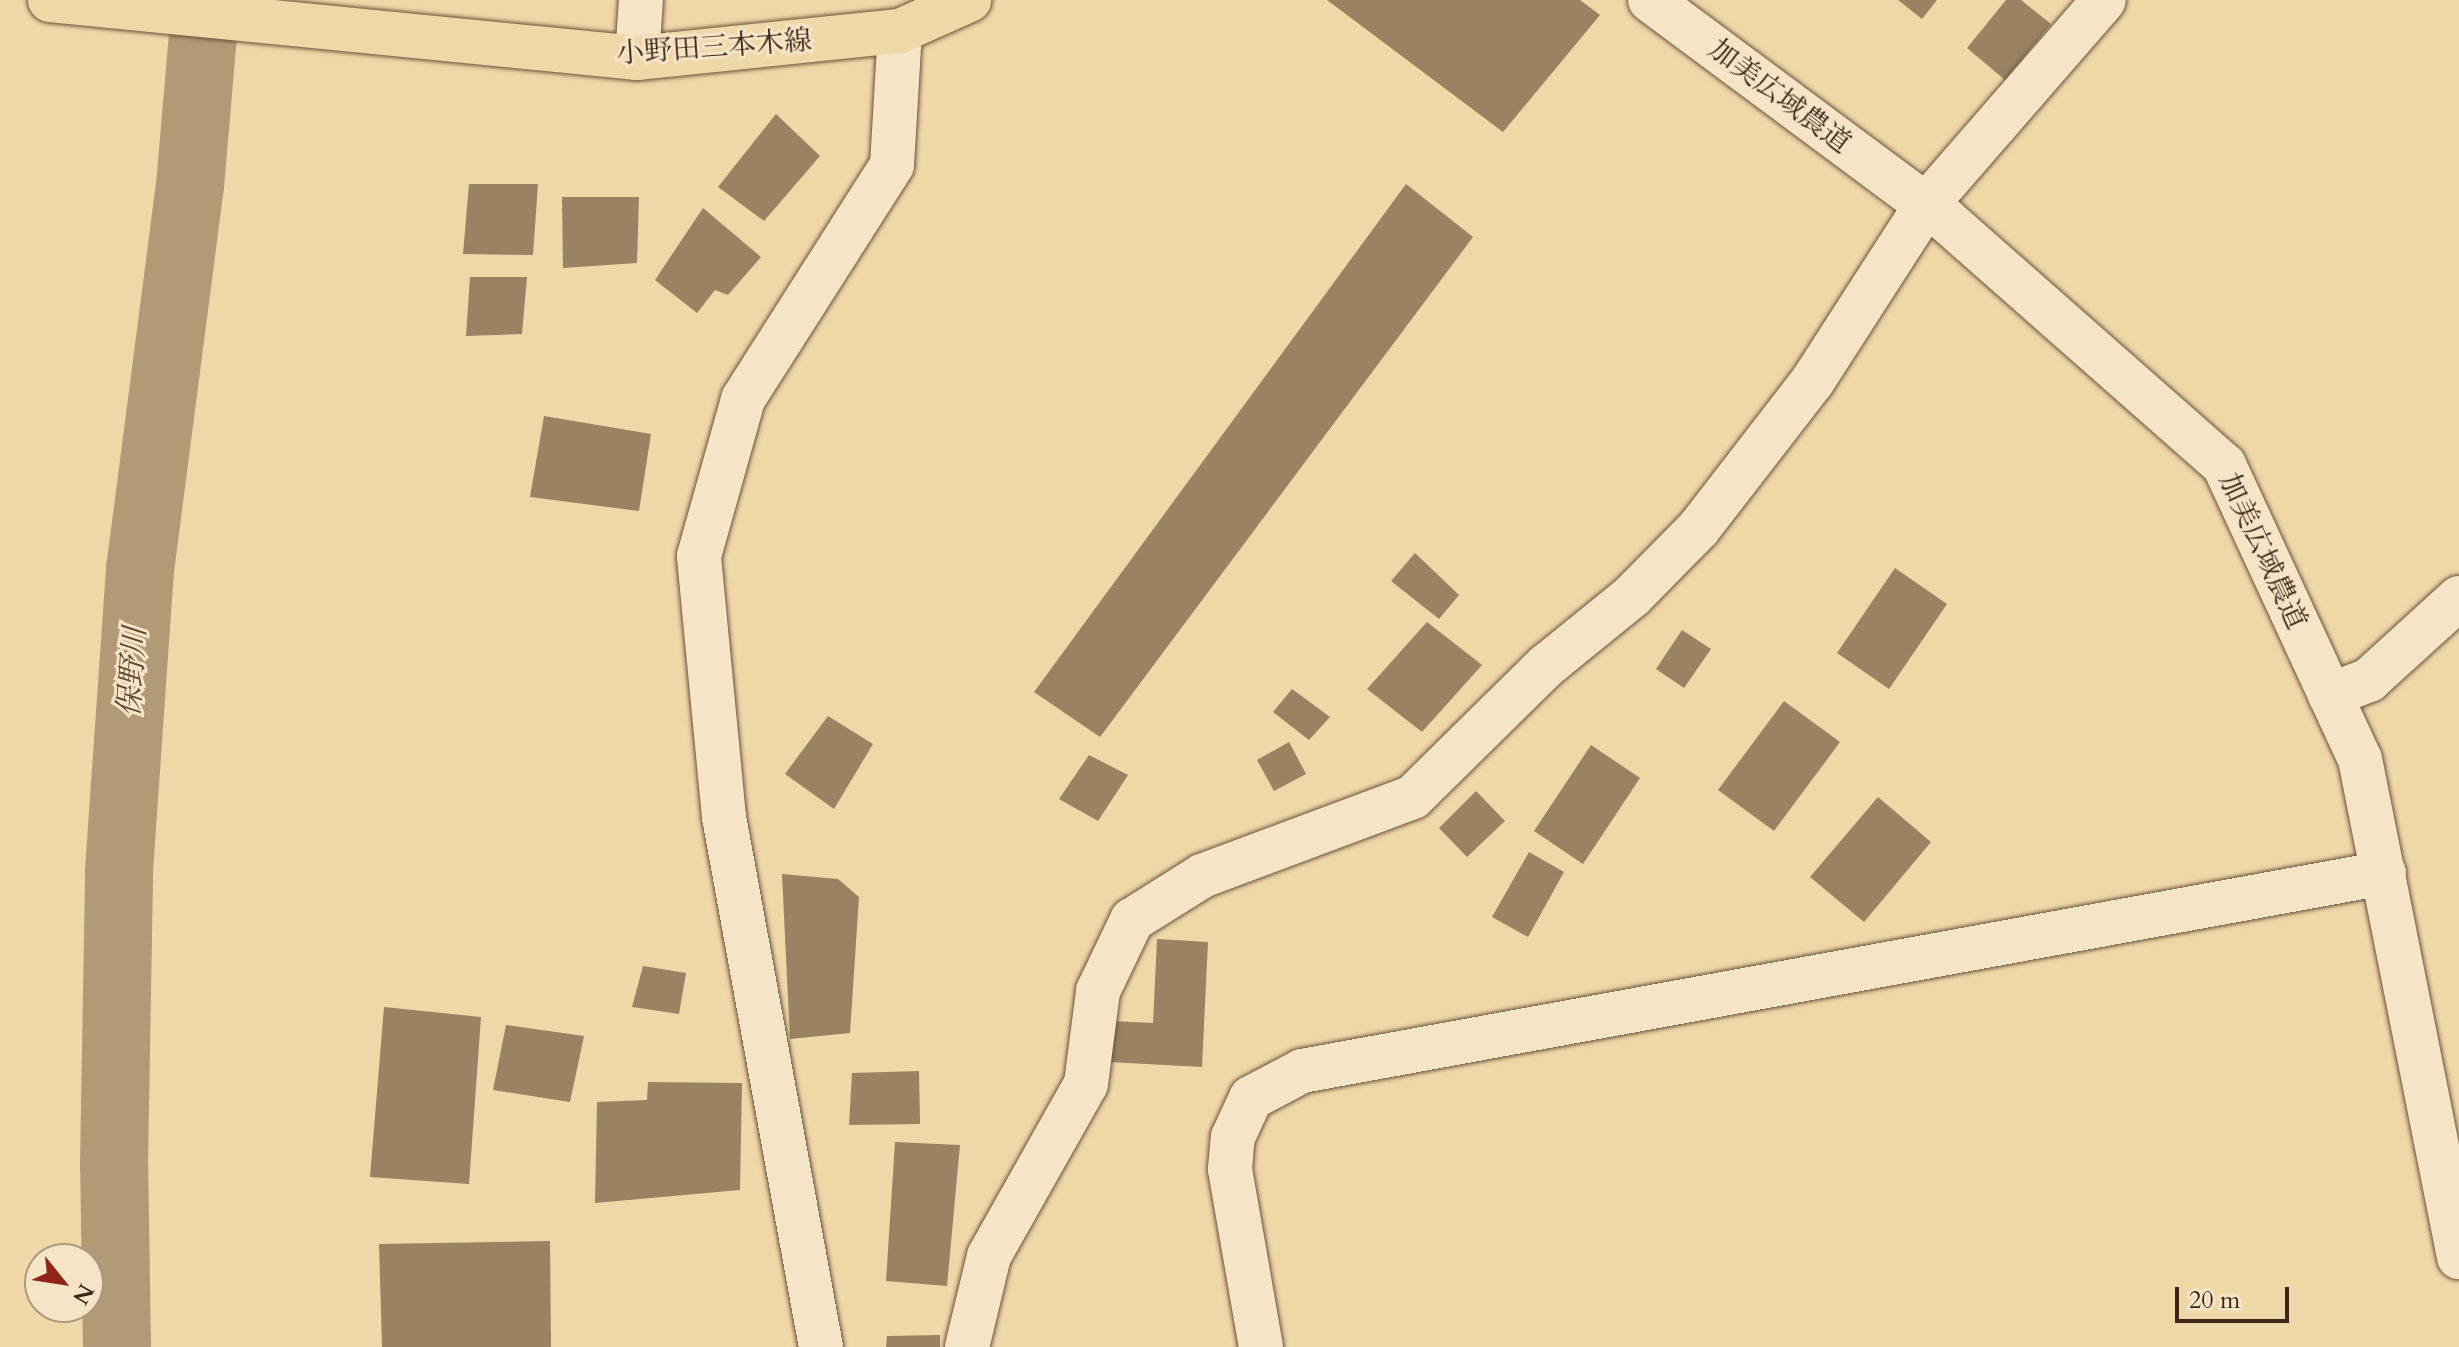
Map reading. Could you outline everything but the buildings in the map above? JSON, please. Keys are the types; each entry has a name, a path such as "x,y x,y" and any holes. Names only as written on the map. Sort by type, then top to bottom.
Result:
{"main road":[{"name":"小野田三本木線","path":"50,0 637,58 900,31 969,0"}],"street":[{"path":"637,58 641,0"},
{"name":"加美広域農道","path":"1650,0 1926,205 2224,465 2360,759 2459,1257"},
{"path":"967,1347 989,1256 1086,1084 1098,991 1132,920 1202,876 1413,797 1546,666 1632,596 1699,528 1812,382 1926,205 2104,0"},
{"path":"821,1347 724,817 699,556 743,399 892,165 900,31"},
{"path":"2330,695 2369,680 2459,598"},
{"path":"1261,1347 1230,1169 1233,1137 1251,1098 1302,1071 2384,873"}],"waterway":[{"name":"保野川","path":"117,1347 114,1165 119,870 140,570 190,186 206,0"}]}
